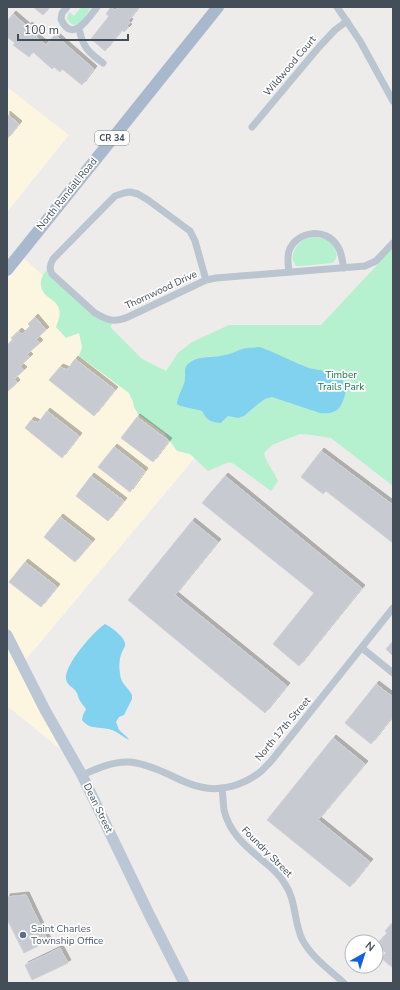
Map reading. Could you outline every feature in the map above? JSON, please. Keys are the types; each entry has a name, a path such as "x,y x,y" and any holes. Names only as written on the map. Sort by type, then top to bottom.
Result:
{"main road":[{"name":"North Randall Road","path":"7,270 218,7"}],"street":[{"path":"67,7 62,13 61,19 63,24 73,30 82,26 97,7"},
{"path":"337,7 360,41 393,101"},
{"name":"Wildwood Court","path":"252,127 319,47 335,30 347,21"},
{"path":"78,29 85,47 104,63"},
{"name":"Thornwood Drive","path":"206,280 195,241 190,232 148,200 138,194 130,192 115,196 52,259 50,264 52,274 95,313 103,318 116,321 128,317 206,280 365,266 376,261 393,243"},
{"path":"289,272 288,255 292,244 302,236 313,233 325,235 335,242 341,252 344,268"},
{"name":"North 17th Street","path":"82,775 101,767 116,763 128,762 142,764 203,788 222,788 237,785 248,780 260,772 272,760 393,608"},
{"name":"Dean Street","path":"7,635 45,710 82,775 184,983"},
{"path":"362,648 393,673"},
{"name":"Foundry Street","path":"222,788 224,809 231,829 244,844 281,878 290,893 302,938 315,957 344,983"}],"shaded area":[{"path":"7,87 69,135 7,212"},
{"path":"22,257 186,401 234,411 24,662 7,629 7,276"},
{"path":"7,638 70,757 7,706"}],"green space":[{"path":"81,7 91,7 80,22 74,25 70,23 67,18 69,12 74,16"},
{"path":"312,237 322,238 331,243 337,255 335,261 332,263 296,266 293,260 294,251 303,240"},
{"name":"Timber Trails Park","path":"393,248 393,486 331,438 300,434 272,445 264,453 266,460 278,481 271,491 229,462 208,471 190,454 177,451 164,433 138,414 129,393 79,356 82,347 79,333 66,338 56,327 60,312 56,303 42,290 41,280 46,271 49,269 95,313 112,320 111,328 142,359 166,371 178,353 192,342 229,325 321,325","holes":["242,349 272,397 265,399 249,412 228,416 221,423 205,417 202,411 180,406 178,404 179,396 185,382 185,371 190,362 195,359 205,357 227,355"]}],"water":[{"path":"260,347 309,368 338,376 345,384 346,390 344,399 339,408 332,412 320,413 272,397 265,399 244,416 238,418 228,416 221,423 205,417 202,411 177,404 185,381 185,371 187,365 193,360 227,355 244,348"},
{"path":"105,624 118,633 125,643 119,665 120,674 123,683 132,695 132,699 124,715 119,717 116,722 119,730 129,740 112,730 92,727 85,723 82,720 86,709 76,691 66,679 70,666 80,649"}],"building":[{"path":"33,7 50,7 43,15"},
{"path":"111,7 115,10 118,7 139,7 128,21 130,22 127,26 129,27 124,32 122,30 105,51 91,39 109,16 106,14"},
{"path":"13,14 28,27 29,25 39,33 36,37 46,45 55,35 94,69 82,85 62,69 60,72 54,67 52,69 33,52 29,57 13,45 15,43 7,37 7,21"},
{"path":"7,114 19,124 7,139"},
{"path":"35,317 46,330 36,339 40,343 27,354 30,357 20,366 24,370 14,379 17,383 7,392 7,345 13,340 11,338 19,331 22,334 30,326 28,324"},
{"path":"75,359 115,390 94,416 49,380 60,367 67,370"},
{"path":"47,411 79,436 62,458 25,428 31,420 38,423"},
{"path":"137,417 169,441 153,462 121,438"},
{"path":"114,447 145,471 130,492 98,467"},
{"path":"321,451 393,505 393,543 326,491 323,494 301,477"},
{"path":"91,476 124,501 108,521 76,496"},
{"path":"225,476 362,588 299,666 273,644 314,593 202,503"},
{"path":"60,517 92,542 75,562 44,537"},
{"path":"192,521 218,542 175,595 287,686 265,713 128,600"},
{"path":"25,562 57,587 41,607 9,582"},
{"path":"393,641 393,656 386,649"},
{"path":"376,684 393,697 393,716 371,744 345,723"},
{"path":"333,738 365,764 318,820 370,862 350,887 267,820"},
{"path":"26,895 48,941 24,953 7,919 7,897"},
{"path":"393,922 393,968 384,960 384,955 386,953 384,951 384,936 387,933 385,931"},
{"path":"60,948 68,963 32,980 25,965"}],"place":[{"name":"Saint Charles Township Office","path":"23,935"}]}
